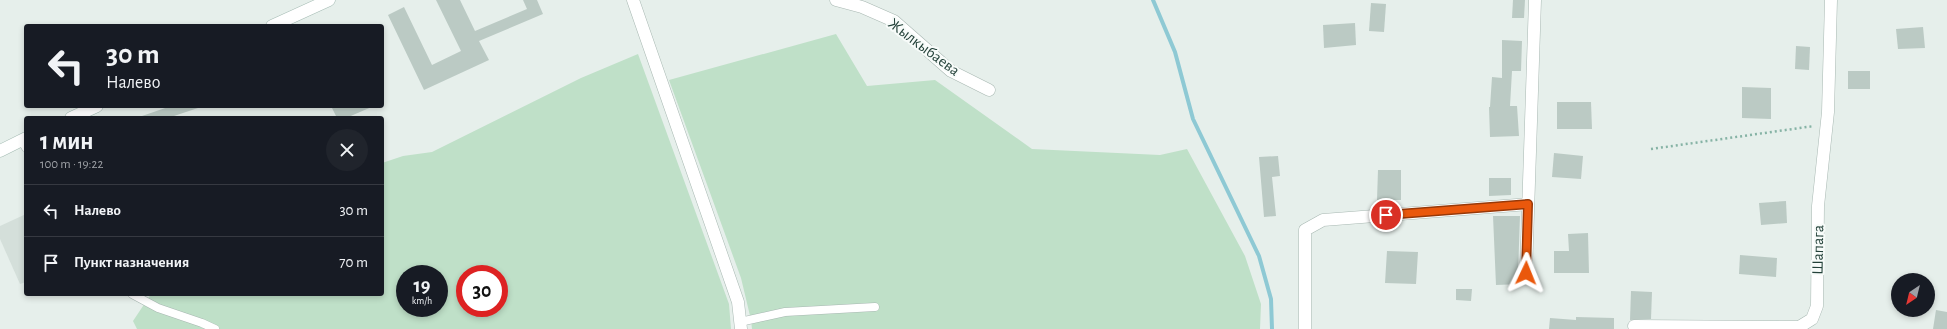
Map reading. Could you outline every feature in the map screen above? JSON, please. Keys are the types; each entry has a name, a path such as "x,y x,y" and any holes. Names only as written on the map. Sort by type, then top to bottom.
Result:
{"street":[{"path":"276,24 329,0"},
{"path":"633,0 738,302 740,325"},
{"name":"Жылкыбаева","path":"836,0 862,7 894,22 951,71 989,90"},
{"path":"1526,273 1536,0"},
{"name":"Шапага","path":"1634,326 1799,327 1812,319 1817,306 1818,206 1827,124 1831,0"},
{"path":"75,116 93,108"},
{"path":"0,151 24,142"},
{"path":"1305,329 1305,230 1323,220 1528,204"}],"lane":[{"path":"136,296 158,308 215,329"},
{"path":"740,325 785,312 875,307"}],"path":[{"path":"1651,149 1827,124"}],"shaded area":[{"path":"24,215 24,283 20,284 0,239 0,226"}],"green space":[{"path":"836,34 867,86 935,80 1032,149 1160,155 1187,149 1245,256 1261,304 1260,329 752,329 741,278 669,80"},
{"path":"638,54 729,304 731,329 137,329 133,321 150,296 384,296 384,162 403,156 432,152 581,78"}],"building":[{"path":"436,0 460,0 475,31 527,9 523,0 537,0 543,14 479,41 489,60 424,90 388,15 404,7 432,65 461,51"},
{"path":"1513,0 1525,0 1524,18 1512,18"},
{"path":"1371,3 1386,4 1384,32 1369,31"},
{"path":"1355,23 1356,45 1324,48 1323,25"},
{"path":"1923,27 1925,48 1898,49 1896,29"},
{"path":"1502,40 1522,41 1521,71 1512,71 1510,106 1517,106 1519,136 1490,137 1489,107 1492,77 1502,78"},
{"path":"1796,46 1810,47 1809,70 1795,69"},
{"path":"1848,71 1870,71 1870,89 1848,89"},
{"path":"1742,87 1771,88 1771,119 1742,118"},
{"path":"1557,102 1591,102 1592,129 1557,129"},
{"path":"165,108 198,108 174,116 142,116"},
{"path":"332,108 369,108 351,116 336,116"},
{"path":"1554,153 1583,156 1581,179 1552,177"},
{"path":"1278,156 1280,176 1272,177 1276,216 1264,217 1259,157"},
{"path":"1378,170 1401,170 1401,200 1377,200"},
{"path":"1489,178 1511,178 1511,195 1489,196"},
{"path":"1786,201 1787,223 1761,225 1759,203"},
{"path":"1493,216 1520,216 1518,273 1522,284 1496,285"},
{"path":"1588,233 1589,273 1554,273 1554,251 1569,251 1568,234"},
{"path":"1387,251 1418,252 1416,284 1385,283"},
{"path":"1740,255 1777,258 1776,277 1739,274"},
{"path":"1456,289 1472,289 1471,301 1456,300"},
{"path":"1631,291 1652,292 1651,319 1630,320"},
{"path":"1936,310 1947,312 1947,329 1933,329"},
{"path":"1576,317 1614,318 1614,329 1549,329 1550,318 1576,320"}],"waterway":[{"path":"1153,0 1175,52 1193,119 1259,256 1271,299 1272,329"}],"route":[{"path":"1386,215 1528,204 1526,273"}]}
